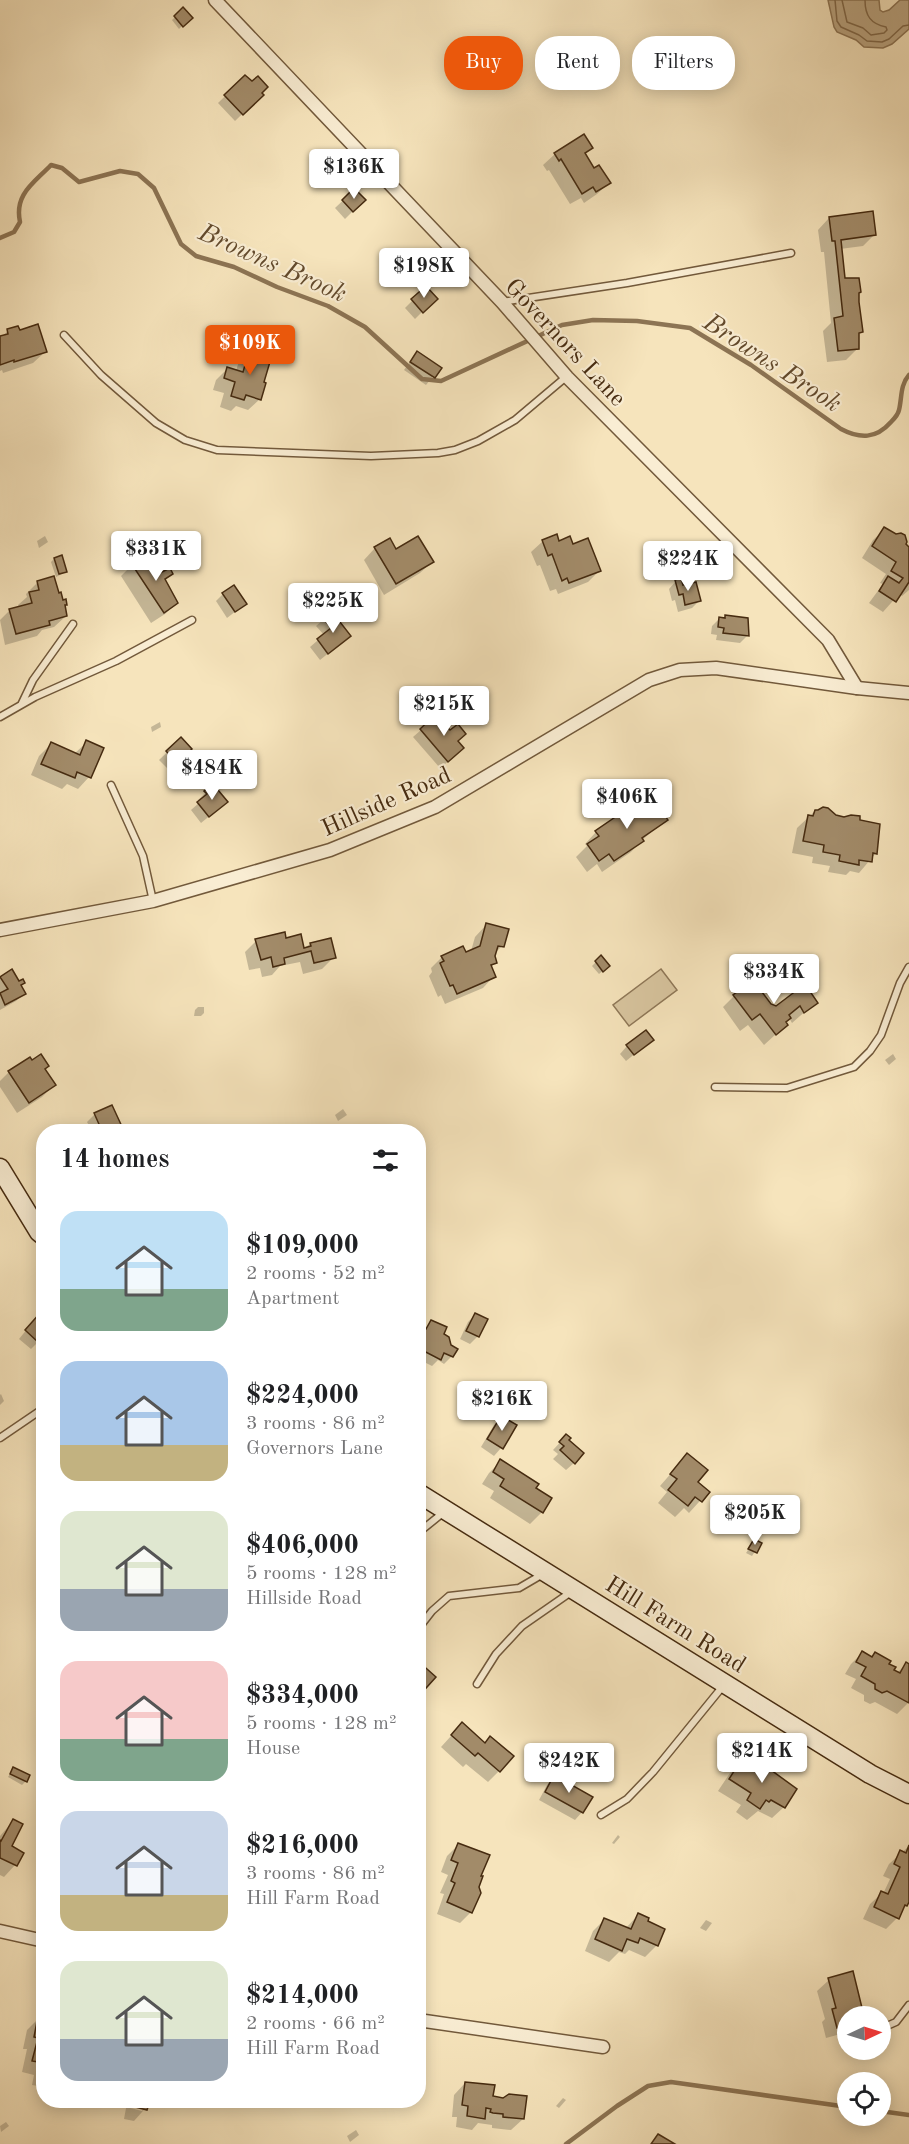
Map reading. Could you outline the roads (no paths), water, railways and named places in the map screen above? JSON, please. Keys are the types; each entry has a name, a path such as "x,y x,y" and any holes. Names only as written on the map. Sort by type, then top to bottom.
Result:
{"main road":[{"path":"0,1168 36,1227"},
{"name":"Hill Farm Road","path":"426,1498 870,1774 909,1794"}],"street":[{"name":"Governors Lane","path":"215,0 502,302 567,377 828,640 857,688"},
{"name":"Hillside Road","path":"0,930 153,901 330,850 435,807 649,680 680,670 716,669 909,693"},
{"path":"0,1931 36,1939"},
{"path":"426,2021 603,2047"}],"lane":[{"path":"502,302 627,283 791,253"},
{"path":"64,335 101,375 156,423 185,440 217,450 371,456 455,450 478,441 515,420 567,377"},
{"path":"0,717 22,704 116,661 192,620"},
{"path":"22,704 33,680 73,624"},
{"path":"111,785 144,856 153,901"},
{"path":"715,1087 788,1088 854,1067 870,1051 881,1035 900,983 909,967"},
{"path":"0,1438 36,1413"},
{"path":"426,1526 446,1510"},
{"path":"426,1619 449,1596 519,1588 546,1572"},
{"path":"477,1684 496,1654 522,1626 574,1590"},
{"path":"601,1815 627,1799 653,1772 725,1683"},
{"path":"891,2024 896,2022 909,2005"}],"water":[{"path":"828,0 879,0 880,10 883,12 889,10 900,0 909,0 909,29 892,44 883,48 864,47 856,40 837,32"}],"waterway":[{"name":"Browns Brook","path":"0,238 14,232 20,222 19,212 23,196 51,165 62,168 79,182 120,171 138,174 154,188 181,244 196,256 234,267 277,287 328,306 365,327 422,379 441,381 562,325 593,320 637,321 690,328 751,365 841,429 855,435 867,436 880,432 896,416 903,387 909,375"},
{"path":"566,2144 648,2086 671,2082 837,2105"},
{"path":"891,2113 909,2115"}]}
